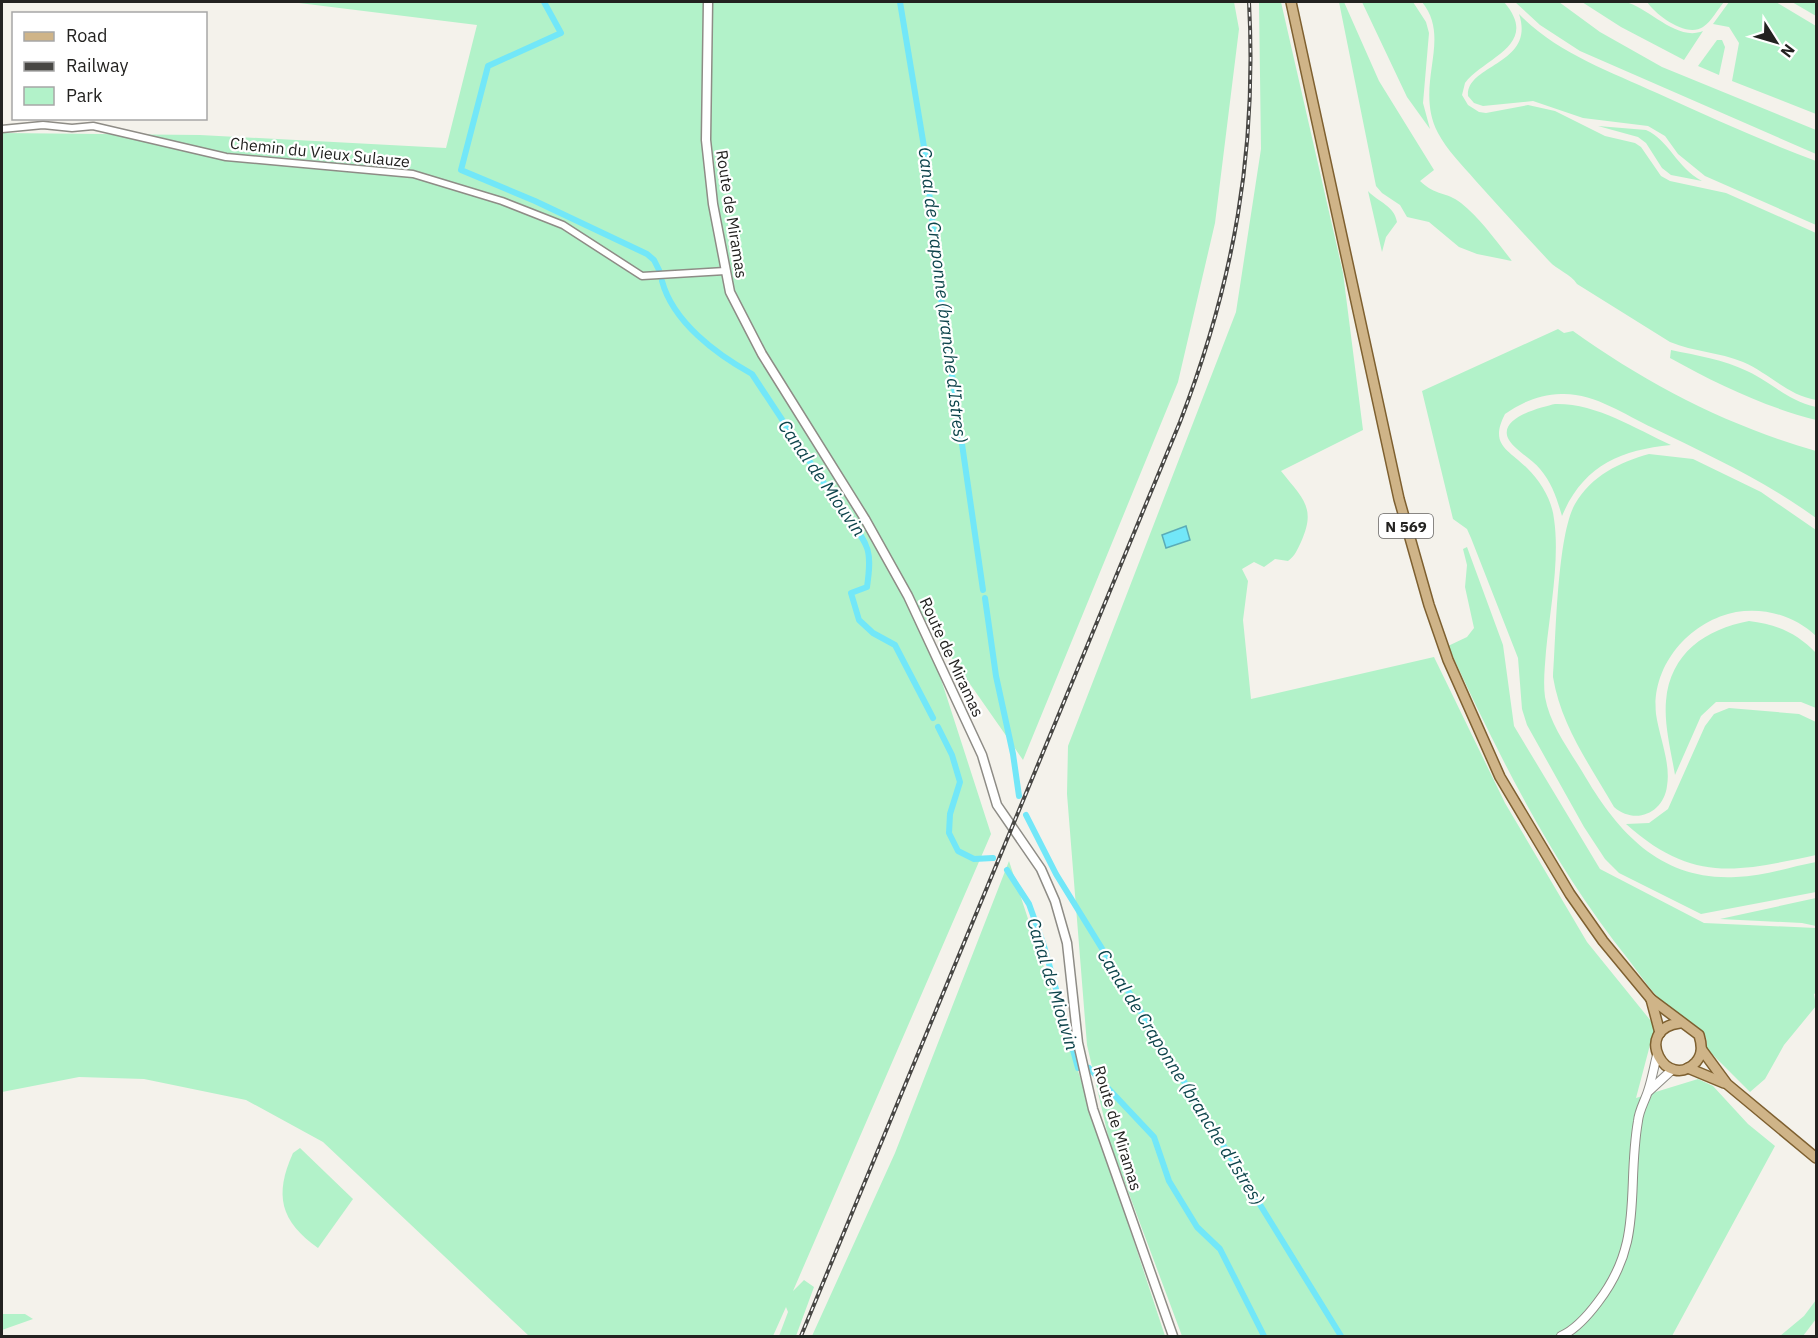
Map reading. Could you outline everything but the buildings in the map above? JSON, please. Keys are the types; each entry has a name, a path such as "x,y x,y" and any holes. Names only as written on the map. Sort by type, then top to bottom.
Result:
{"main road":[{"name":"Route de Miramas","path":"708,2 706,141 730,292 741,319 865,519 908,596 982,755 997,805 1041,868 1055,902 1067,943 1078,1043 1094,1110 1173,1336"},
{"name":"N 569","path":"1291,2 1399,499 1429,604 1448,660 1492,761 1522,817 1603,941 1651,999 1680,1023"},
{"name":"N 569","path":"1651,999 1660,1033"},
{"path":"1688,1068 1699,1058 1701,1050 1699,1035 1694,1029 1680,1023 1660,1033 1657,1040 1657,1055 1661,1061 1673,1069 1688,1068 1727,1084"},
{"path":"1701,1050 1727,1084 1813,1155"}],"street":[{"name":"Chemin du Vieux Sulauze","path":"2,129 43,125 72,128 93,126 226,157 413,174 502,201 563,225 642,276 725,271"},
{"path":"1561,1336 1590,1312 1617,1273 1625,1254 1631,1230 1633,1154 1638,1118 1648,1092 1657,1055"},
{"path":"1648,1092 1673,1069"}],"green space":[{"path":"291,2 1234,2 1239,29 1215,223 1178,382 1023,760 919,611 991,834 793,1291 804,1280 814,1287 796,1336 779,1336 788,1312 786,1307 773,1336 529,1336 323,1142 246,1100 144,1079 79,1077 2,1092 2,133 200,135 446,148 477,25"},
{"path":"1259,2 1281,2 1343,273 1363,430 1281,471 1301,496 1308,520 1301,542 1288,561 1275,559 1264,567 1254,562 1242,569 1248,581 1243,620 1251,699 1434,657 1505,803 1587,942 1655,1026 1636,1098 1698,1079 1713,1086 1748,1124 1775,1146 1672,1336 1182,1336 1109,1140 1087,1045 1067,794 1068,746 1236,312 1261,149"},
{"path":"1339,2 1344,2 1379,81 1434,170 1420,181 1431,190 1456,199 1468,209 1512,261 1477,254 1459,247 1429,222 1407,217 1400,205 1376,186"},
{"path":"1362,2 1413,2 1426,22 1429,33 1423,103 1430,129 1407,97"},
{"path":"1422,2 1504,2 1514,17 1516,29 1513,40 1506,49 1465,83 1462,95 1468,105 1479,112 1486,113 1528,105 1555,111 1605,136 1635,143 1641,147 1661,176 1670,181 1726,193 1816,233 1816,400 1796,394 1743,362 1670,342 1577,284 1549,261 1460,163 1438,133 1431,115 1429,98 1434,32 1431,17"},
{"path":"1515,2 1559,2 1600,32 1662,67 1816,130 1816,154 1580,51 1540,25"},
{"path":"1582,2 1625,2 1683,32 1703,31 1684,60 1621,27"},
{"path":"1647,2 1724,2 1703,27 1688,30 1664,19"},
{"path":"1729,2 1776,2 1816,26 1816,114 1732,81 1739,43 1729,27 1713,24"},
{"path":"1792,2 1816,2 1816,16"},
{"path":"1519,14 1550,40 1602,69 1816,161 1816,225 1705,176 1678,154 1665,136 1648,126 1583,118 1533,101 1483,106 1474,103 1468,96 1470,85 1510,54 1518,44 1522,31"},
{"path":"1717,40 1722,40 1725,47 1719,75 1698,66"},
{"path":"1598,126 1646,130 1654,134 1686,169 1702,181 1671,175 1662,168 1646,143 1638,137"},
{"path":"1368,191 1393,212 1397,222 1386,237 1382,252"},
{"path":"1558,329 1564,333 1573,331 1659,386 1720,416 1783,441 1816,451 1816,518 1777,492 1736,469 1610,406 1587,397 1556,394 1533,399 1505,414 1499,433 1500,440 1507,451 1537,479 1553,512 1556,551 1546,651 1545,697 1556,729 1599,799 1629,835 1646,850 1665,862 1687,871 1710,876 1736,877 1816,862 1816,892 1701,914 1619,873 1605,859 1584,827 1527,725 1522,709 1518,658 1467,529 1453,519 1422,391"},
{"path":"1671,350 1720,361 1747,371 1788,396 1816,407 1816,420 1760,402 1723,386 1670,358"},
{"path":"1555,404 1600,412 1671,445 1635,451 1605,464 1581,485 1562,516 1548,480 1537,465 1512,444 1507,432 1514,420 1522,415"},
{"path":"1649,454 1693,459 1761,492 1816,530 1816,636 1789,618 1758,611 1736,612 1719,617 1689,635 1667,663 1656,696 1656,714 1668,777 1665,795 1655,809 1640,816 1622,813 1614,807 1569,729 1553,677 1561,562 1564,539 1575,504 1598,478 1627,461"},
{"path":"1467,547 1503,645 1514,726 1600,869 1704,923 1816,928 1816,993 1814,994 1816,1006 1784,1045 1765,1079 1750,1092 1707,1049 1704,1034 1692,1023 1672,1011 1654,993 1601,923 1551,847 1507,768 1448,646 1467,637 1474,628 1465,587 1467,565 1463,549"},
{"path":"1749,621 1768,624 1786,631 1816,653 1816,708 1801,702 1716,702 1701,716 1675,775 1668,738 1666,701 1675,669 1693,646 1705,637 1718,630"},
{"path":"1729,708 1799,714 1816,722 1816,855 1762,866 1716,868 1694,864 1672,856 1650,843 1626,824 1649,823 1668,809 1705,726 1714,714"},
{"path":"1009,861 1165,1336 812,1336 895,1153"},
{"path":"1816,898 1816,926 1802,923 1720,919"},
{"path":"300,1148 353,1199 318,1248 295,1228 284,1206 283,1194 287,1168 293,1153"},
{"path":"1816,1300 1816,1319 1803,1336 1780,1336 1804,1316"},
{"path":"2,1314 25,1314 33,1319 2,1330"}],"water":[{"path":"1186,526 1190,540 1166,548 1162,535"}],"waterway":[{"path":"544,2 561,33 488,66 461,170 535,201 647,254 654,260 659,270"},
{"name":"Canal de Craponne (branche d'Istres)","path":"900,2 925,153 939,284 983,590"},
{"name":"Canal de Miouvin","path":"662,281 668,296 686,323 711,347 752,374 847,518 861,535 865,542 869,565 867,587 851,593 859,620 873,633 895,645 933,718"},
{"name":"Canal de Craponne (branche d'Istres)","path":"985,598 996,676 1013,754 1019,796"},
{"name":"Canal de Miouvin","path":"938,727 952,755 960,782 950,814 949,833 958,851 974,859 993,858"},
{"name":"Canal de Craponne (branche d'Istres)","path":"1026,815 1056,874 1341,1336"},
{"name":"Canal de Miouvin","path":"1007,870 1029,904 1044,946 1078,1068"},
{"name":"Canal de Miouvin","path":"1089,1068 1154,1137 1169,1181 1197,1227 1220,1249 1264,1336"}],"railway":[{"path":"801,1336 1180,422 1199,370 1228,267 1238,215 1249,111 1251,57 1249,2"}]}
